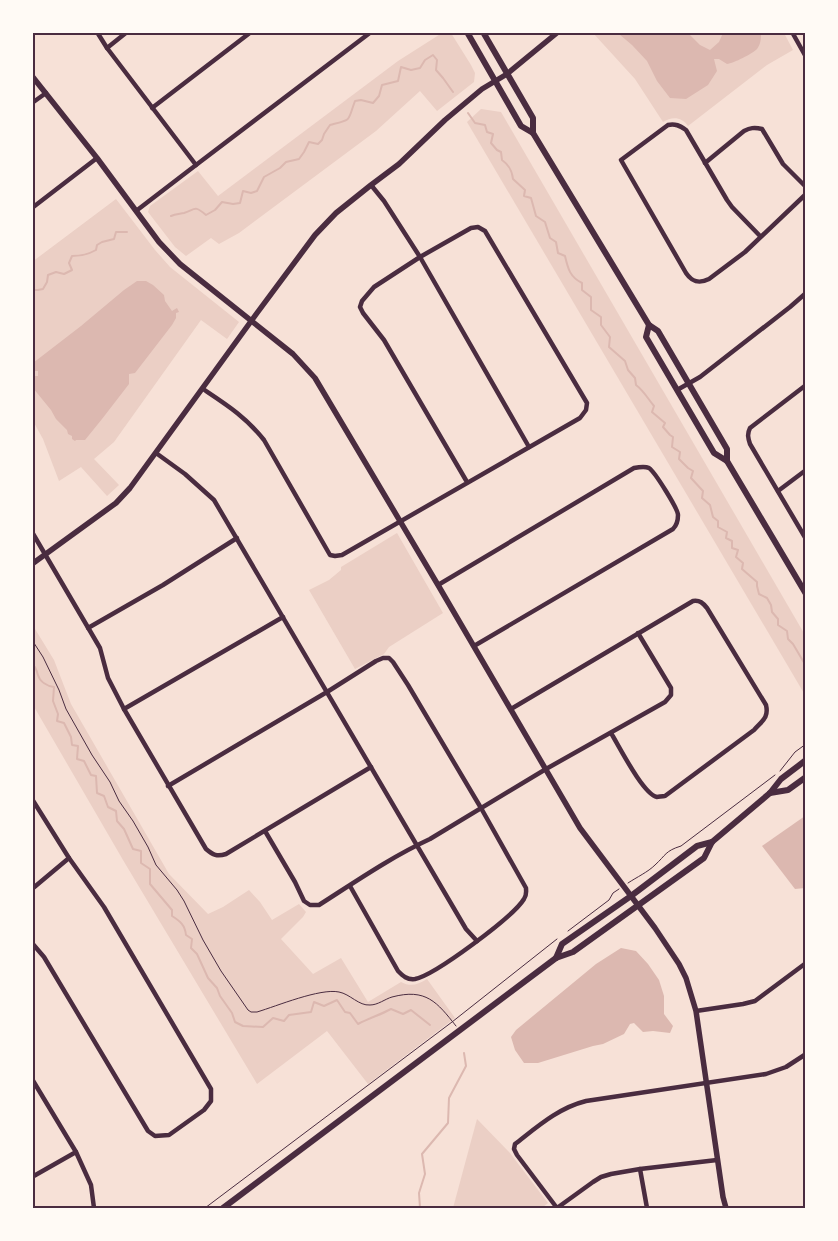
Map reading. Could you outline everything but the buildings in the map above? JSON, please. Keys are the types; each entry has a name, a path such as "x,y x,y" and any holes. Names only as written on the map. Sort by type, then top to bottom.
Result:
{"main road":[{"path":"467,32 520,126 533,133 649,326 658,331 727,449 727,461"},
{"path":"483,32 533,118 533,133"},
{"path":"649,326 646,338 714,453 727,461 806,594"},
{"path":"223,1208 556,958 573,952 704,858 712,842 770,793 781,779 806,760"},
{"path":"770,793 788,790 806,777"},
{"path":"556,958 562,944 631,896 697,846 712,842"}],"street":[{"path":"96,32 196,164"},
{"path":"107,48 127,32"},
{"path":"152,108 251,32"},
{"path":"136,211 371,32"},
{"path":"32,564 116,503 130,488 315,235 336,213 399,164 445,120 482,89 507,74 558,32"},
{"path":"792,32 806,57"},
{"path":"32,76 97,158 159,242 180,264 293,354 315,378 580,828 665,942 679,964 686,978 696,1010 717,1160 726,1208"},
{"path":"32,103 46,93"},
{"path":"761,236 732,207 686,130 680,125 673,124 664,128 621,160 688,277 693,281 704,282 709,280 745,252 806,194"},
{"path":"705,162 744,131 756,127 762,129 784,164 806,187"},
{"path":"32,208 97,158"},
{"path":"371,185 384,201 420,257 530,447"},
{"path":"203,389 236,411 253,426 264,440 330,555 335,556 342,555 580,418 586,410 586,404 582,395 485,231 478,227 471,228 420,257 374,287 362,301 360,307 384,340 467,482"},
{"path":"677,390 700,377 806,293"},
{"path":"806,384 750,428 748,432 750,444 806,539"},
{"path":"156,453 185,474 214,500 466,929 477,941"},
{"path":"438,585 634,468 643,466 649,468 655,474 678,513 677,524 673,529 474,646"},
{"path":"778,491 806,470"},
{"path":"32,532 100,648 108,678 124,710 206,849 212,854 218,856 226,854 371,767"},
{"path":"88,628 163,585 237,538"},
{"path":"511,709 693,601 697,600 702,603 707,608 766,705 766,718 754,730 665,796 657,797 648,792 640,782 611,733"},
{"path":"124,710 283,617"},
{"path":"265,831 304,901 319,905 417,844 430,839 666,702 671,688 638,633"},
{"path":"168,786 376,661 389,658 408,685 481,808 526,888 526,895 516,910 453,959 424,975 408,979 398,971 350,886"},
{"path":"32,799 69,858 104,908 211,1089 211,1101 204,1110 169,1135 155,1136 148,1131 44,957 32,943"},
{"path":"32,889 69,858"},
{"path":"696,1010 754,1001 806,963"},
{"path":"717,1160 640,1169 601,1177 557,1208 514,1149 515,1144 557,1113 578,1103 766,1074 786,1067 806,1054"},
{"path":"32,1079 76,1152 90,1185 94,1208"},
{"path":"32,1177 76,1152"},
{"path":"640,1169 647,1208"}],"path":[{"path":"32,640 43,657 69,714 110,782 118,801 134,821 156,865 184,901 221,971 248,1010 257,1012 318,993 331,991 346,994 361,1003 371,1005 394,996 415,995 432,999 459,1030"},
{"path":"205,1208 452,1022 609,900 623,886 653,867 668,852 681,846 765,783 781,770 795,752 806,744"}],"shaded area":[{"path":"442,33 451,33 475,73 474,82 437,111 420,91 376,131 239,233 219,244 211,238 186,256 175,247 148,212 150,206 198,171 218,196 398,61"},
{"path":"593,33 784,33 793,50 767,65 688,126 677,118 663,122 635,79"},
{"path":"619,33 688,33 700,45 710,50 719,42 723,33 761,33 761,35 757,49 743,58 727,64 719,59 714,59 717,71 708,85 686,99 670,98 657,81 647,61"},
{"path":"481,109 501,112 805,635 805,695 467,122"},
{"path":"116,199 170,267 239,322 227,339 201,320 114,442 94,459 119,485 107,496 81,467 59,481 43,439 33,421 32,262"},
{"path":"137,281 146,281 153,285 164,295 165,301 172,311 177,308 179,312 176,313 176,318 172,325 135,373 129,374 129,384 102,419 85,440 75,441 33,388 33,376 38,376 38,371 33,371 33,363"},
{"path":"397,533 443,613 389,647 384,654 355,669 309,590 329,580 341,570 341,567"},
{"path":"32,624 54,660 71,704 169,874 208,914 223,907 249,890 272,920 299,904 306,912 281,939 313,974 341,958 368,1002 401,982 414,985 427,979 455,1018 368,1084 327,1031 257,1084 33,705"},
{"path":"805,816 805,888 795,889 762,846"},
{"path":"621,948 636,951 659,980 664,996 664,1014 673,1026 670,1033 643,1032 634,1023 630,1024 624,1034 603,1044 538,1063 524,1063 515,1050 511,1037 516,1030 596,964"},
{"path":"477,1119 510,1153 548,1203 542,1208 453,1208"}],"waterway":[{"path":"171,216 195,209 206,215 215,210 222,202 240,203 243,191 251,193 257,191 264,177 280,168 286,162 299,159 309,142 318,144 322,140 330,125 348,119 355,101 361,100 373,103 379,96 382,85 398,81 401,67 411,70 420,68 425,60 433,55 437,60 436,70 453,92"},
{"path":"468,113 475,123 485,125 487,132 493,134 491,143 501,152 502,160 510,168 513,179 525,190 524,196 531,198 536,216 545,222 550,238 556,242 558,253 565,256 572,275 582,283 582,290 591,297 591,310 601,317 601,325 610,337 609,347 625,361 628,370 635,378 636,385 644,392 654,406 652,412 665,423 663,427 673,437 672,447 680,452 679,459 693,471 691,478 703,491 702,498 710,505 713,517 718,521 718,527 727,532 726,538 732,541 732,548 738,550 736,557 743,563 742,569 757,582 759,594 767,598 772,612 778,619 778,625 787,631 788,639 806,666"},
{"path":"32,290 43,289 48,275 56,272 64,274 72,270 69,263 72,256 90,253 96,250 97,245 102,242 114,239 116,232 127,232"},
{"path":"32,664 36,668 42,682 54,687 53,701 58,714 57,721 64,723 71,737 72,745 78,746 77,759 84,761 91,775 96,776 97,793 104,796 108,807 116,811 117,821 124,829 133,849 141,851 141,863 150,869 150,884 172,910 172,916 183,926 186,935 192,939 191,948 197,954 208,978 217,988 220,996 232,1013 235,1022 243,1026 263,1027 273,1018 284,1021 289,1015 311,1012 314,1002 324,1006 337,1000 345,1012 350,1013 358,1024 391,1009 403,1014 411,1010 430,1025"},
{"path":"420,1208 419,1193 425,1174 422,1154 448,1123 449,1098 466,1066 464,1053"}]}
